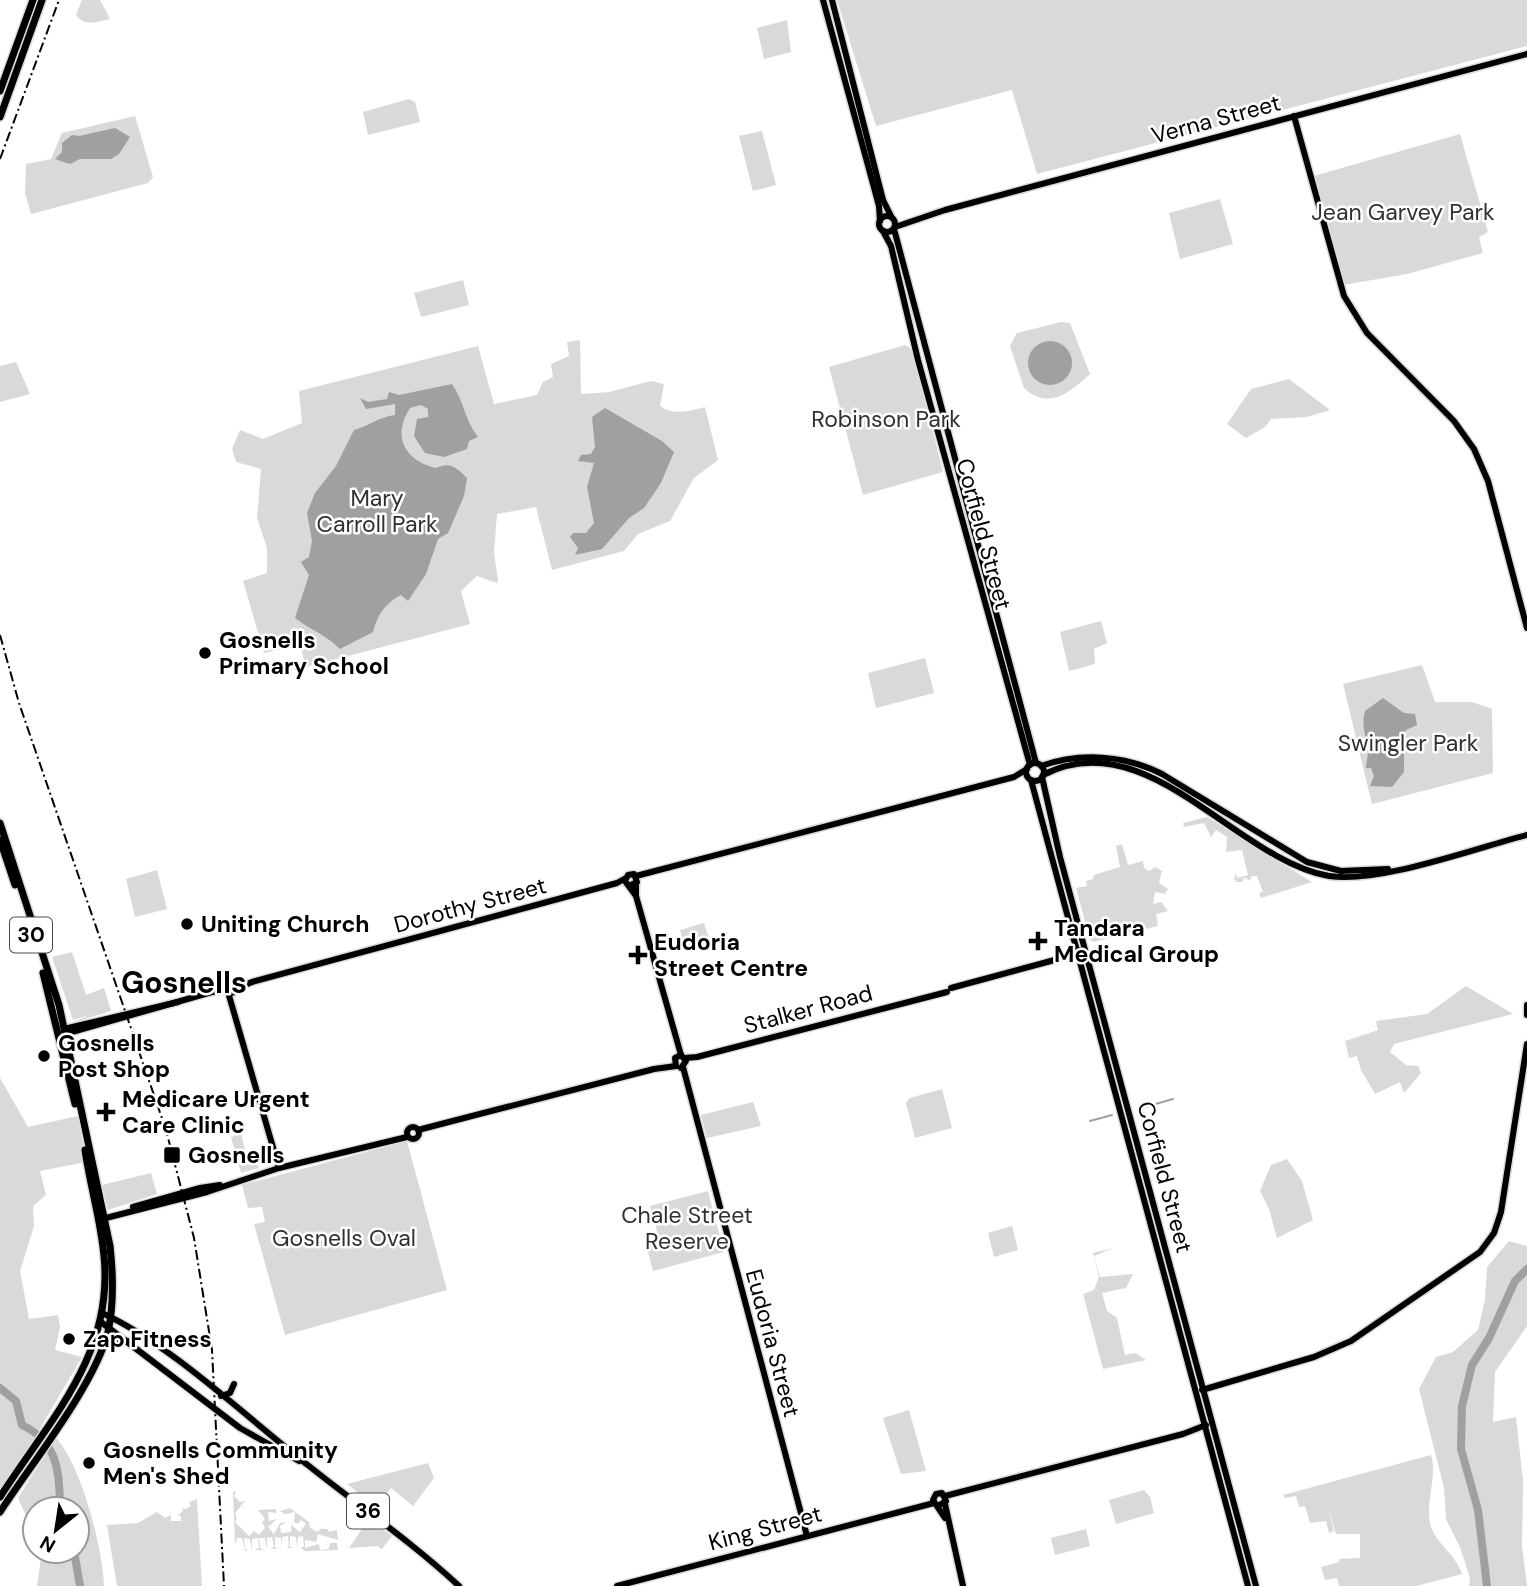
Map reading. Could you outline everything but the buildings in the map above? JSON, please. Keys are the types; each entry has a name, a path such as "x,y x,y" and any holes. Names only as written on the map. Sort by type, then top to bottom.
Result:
{"highway":[{"path":"0,91 33,0"},
{"path":"0,117 42,0"},
{"name":"30","path":"0,823 65,1032 100,1217 105,1264 104,1317 89,1360 55,1421"},
{"name":"30","path":"0,840 53,1008 100,1217"},
{"name":"30","path":"0,1512 28,1462 92,1372 109,1326 104,1317"},
{"path":"105,1342 113,1339 136,1347"},
{"name":"30","path":"0,1497 28,1462"}],"main road":[{"path":"823,0 879,206 880,221 883,231 889,233 895,228 883,200 832,0"},
{"name":"Verna Street","path":"895,228 914,219 1527,54"},
{"path":"1294,116 1344,296 1367,332 1454,421 1474,449 1488,481 1527,628"},
{"path":"864,152 866,147 860,127 865,124"},
{"path":"880,221 884,216 892,218"},
{"name":"Verna Street","path":"892,218 914,219"},
{"name":"Corfield Street","path":"895,228 1033,766 1029,778 1199,1388"},
{"name":"Corfield Street","path":"883,231 891,246 918,360 1033,766 1043,776 1045,799 1086,948 1248,1586"},
{"path":"1033,766 1092,757 1125,760 1163,774 1307,862 1341,871 1400,868 1527,835"},
{"name":"Dorothy Street","path":"1014,777 1043,776 1061,768 1086,764 1126,768 1166,786 1307,870 1350,878 1400,868"},
{"name":"Dorothy Street","path":"65,1032 617,883 632,882 649,874 1014,777 1033,766"},
{"name":"Eudoria Street","path":"632,882 807,1536"},
{"name":"Stalker Road","path":"279,1168 407,1135 414,1140 419,1133 428,1129 949,990 1062,958 1086,948"},
{"name":"Stalker Road","path":"1062,958 1088,957"},
{"path":"100,1217 279,1168 231,989"},
{"path":"1527,1005 1527,1015"},
{"path":"1199,1388 1314,1357 1363,1334 1480,1252 1493,1233 1501,1212 1527,1044"},
{"name":"36","path":"104,1317 146,1340 282,1442 306,1464 430,1558 459,1586"},
{"name":"36","path":"109,1326 240,1428 306,1464"},
{"path":"136,1347 146,1340"},
{"path":"187,1388 196,1382"},
{"path":"221,1396 230,1393 234,1384"},
{"name":"Corfield Street","path":"1209,1428 1256,1586"},
{"name":"King Street","path":"617,1586 1209,1428"},
{"path":"278,1449 282,1442"},
{"path":"940,1501 964,1586"}],"green space":[{"path":"82,0 100,0 110,19 92,23 80,19 76,15"},
{"path":"837,0 1527,0 1527,46 1037,174 1012,90 876,126"},
{"path":"787,20 791,52 764,59 757,28"},
{"path":"409,99 415,102 420,122 368,135 363,112"},
{"path":"135,116 153,177 148,183 31,214 25,193 26,164 51,159 62,133"},
{"path":"762,131 776,185 753,191 739,136"},
{"name":"Jean Garvey Park","path":"1460,134 1488,232 1479,237 1483,253 1407,274 1343,285 1314,176"},
{"path":"1220,199 1233,244 1180,259 1169,213"},
{"path":"463,280 469,305 421,317 414,293"},
{"path":"1061,322 1070,323 1090,374 1059,396 1042,398 1024,388 1010,346 1017,333"},
{"name":"Mary Carroll Park","path":"580,340 581,394 609,392 651,381 664,384 660,406 665,409 682,412 705,407 718,460 694,478 670,521 638,534 624,551 552,570 536,507 497,514 494,553 498,580 497,583 477,576 461,591 470,624 306,667 300,645 264,653 243,581 267,573 267,548 257,518 261,469 236,462 232,449 240,430 263,439 302,423 299,391 478,346 494,404 537,395 543,382 553,377 551,364 569,356 567,342"},
{"name":"Robinson Park","path":"905,345 912,349 943,472 863,495 829,367"},
{"path":"16,362 30,394 0,402 0,366"},
{"path":"1289,379 1330,410 1307,417 1271,419 1265,427 1246,438 1227,424 1251,389"},
{"path":"1101,621 1107,643 1094,649 1095,664 1069,671 1060,632"},
{"path":"925,658 934,693 876,708 868,673"},
{"name":"Swingler Park","path":"1422,665 1435,702 1472,702 1492,709 1493,773 1372,804 1343,684"},
{"path":"1207,817 1312,882 1261,898 1259,893 1263,892 1257,876 1252,876 1249,881 1246,878 1239,879 1244,879 1242,882 1235,882 1236,873 1237,878 1248,875 1242,850 1226,852 1227,837 1216,830 1211,837 1204,823 1184,827 1183,823"},
{"path":"1122,844 1128,865 1143,861 1144,868 1149,871 1155,867 1162,871 1159,883 1168,889 1165,894 1155,892 1153,904 1161,902 1168,911 1156,914 1158,926 1094,942 1090,940 1076,888 1087,886 1086,881 1093,879 1094,875 1120,867 1116,846"},
{"path":"157,870 167,909 135,917 126,879"},
{"path":"704,923 710,942 685,949 680,930"},
{"path":"72,952 86,995 104,988 111,1011 71,1023 92,1014 73,1020 52,957"},
{"path":"1466,986 1513,1014 1394,1044 1390,1052 1406,1065 1418,1066 1421,1073 1404,1093 1400,1082 1375,1094 1361,1070 1357,1056 1349,1058 1345,1041 1378,1030 1376,1021 1427,1014"},
{"path":"0,1078 28,1127 78,1116 86,1162 40,1171 46,1195 33,1206 34,1226 20,1271 29,1319 58,1315 60,1327 55,1350 82,1357 0,1497"},
{"path":"942,1089 952,1128 915,1138 906,1103 910,1098"},
{"path":"753,1102 761,1126 707,1138 701,1115"},
{"path":"241,1134 247,1158 255,1156 259,1168 241,1173 231,1137"},
{"name":"Gosnells Oval","path":"407,1141 447,1290 285,1335 254,1224 265,1222 262,1207 248,1208 242,1185"},
{"path":"1287,1159 1302,1181 1313,1220 1277,1238 1269,1209 1260,1191 1271,1165"},
{"path":"151,1173 157,1194 108,1210 102,1185"},
{"name":"Chale Street Reserve","path":"708,1191 724,1252 653,1271 646,1244 654,1240 657,1231 650,1206"},
{"path":"1012,1226 1018,1250 994,1257 988,1233"},
{"path":"1509,1241 1527,1246 1527,1326 1495,1372 1493,1422 1516,1417 1523,1481 1522,1546 1527,1586 1469,1586 1470,1578 1460,1547 1446,1519 1444,1488 1419,1389 1436,1357 1453,1352 1478,1330 1485,1300 1487,1267"},
{"path":"1113,1248 1094,1256 1100,1277 1133,1274 1126,1288 1102,1293 1107,1311 1117,1318 1125,1355 1135,1353 1146,1360 1103,1369 1083,1294 1094,1290 1099,1277 1093,1253"},
{"path":"909,1410 926,1471 901,1474 883,1418"},
{"path":"56,1438 74,1467 85,1495 21,1495 21,1505 18,1498"},
{"path":"1431,1455 1431,1527 1462,1574 1416,1586 1339,1586 1337,1578 1325,1580 1321,1567 1339,1562 1339,1559 1360,1558 1360,1534 1336,1534 1328,1507 1334,1531 1329,1533 1326,1521 1310,1523 1305,1506 1299,1507 1296,1496 1285,1498 1283,1495"},
{"path":"428,1463 434,1478 413,1506 391,1488 376,1507 347,1484"},
{"path":"1144,1490 1150,1497 1154,1513 1116,1524 1109,1500"},
{"path":"236,1491 234,1496 240,1502 246,1501 241,1505 246,1510 241,1506 235,1513 235,1522 249,1536 254,1531 259,1535 265,1528 262,1522 265,1519 258,1510 276,1509 276,1513 268,1512 269,1521 277,1519 268,1527 274,1534 280,1523 286,1522 280,1526 281,1533 291,1532 291,1525 300,1532 306,1524 301,1520 298,1524 294,1522 295,1512 285,1514 280,1511 290,1508 309,1522 310,1528 318,1532 320,1529 328,1529 329,1532 337,1530 338,1540 318,1534 316,1542 305,1540 305,1548 319,1544 320,1550 329,1549 330,1543 337,1543 338,1550 305,1551 301,1548 304,1546 303,1536 298,1537 297,1548 296,1537 290,1536 290,1547 294,1548 286,1548 289,1547 288,1536 282,1537 282,1549 281,1538 275,1537 275,1547 278,1549 270,1549 274,1547 272,1537 267,1538 267,1550 265,1538 259,1538 260,1548 263,1550 255,1550 259,1548 258,1538 252,1539 252,1550 250,1539 244,1538 245,1549 248,1551 245,1551 242,1538 237,1538 235,1545 233,1492"},
{"path":"197,1499 202,1586 117,1586 107,1525 138,1523 157,1512 165,1518 171,1515 171,1521 181,1521 181,1516 173,1514 178,1515 183,1511 182,1508 191,1506 189,1502"},
{"path":"91,1515 100,1551 104,1586 37,1586 40,1565 91,1565"},
{"path":"369,1519 392,1536 382,1549 377,1546 349,1548"},
{"path":"1086,1529 1090,1546 1055,1555 1051,1538"}],"shaded area":[{"path":"115,128 130,137 119,154 111,159 80,159 70,164 55,159 62,152 62,143 72,135 79,136"},
{"path":"1050,341 1065,348 1072,363 1065,378 1050,385 1035,378 1028,363 1035,348"},
{"path":"452,384 478,437 469,441 467,449 444,457 425,453 414,436 417,419 428,417 428,409 421,405 410,408 404,419 402,438 410,454 425,465 436,468 449,465 463,474 467,478 464,496 448,533 438,539 426,574 408,601 401,595 395,598 382,610 373,632 340,649 295,618 309,575 301,562 309,557 312,541 307,513 315,493 336,466 354,430 395,415 395,404 366,409 360,398 368,402 387,399 389,392 399,395"},
{"path":"605,408 662,441 674,452 661,483 644,508 629,518 602,549 575,555 578,548 570,537 573,533 586,533 594,523 587,487 594,463 578,461 581,455 591,454 595,447 592,417"},
{"path":"1383,698 1404,713 1415,714 1417,725 1406,730 1404,772 1392,787 1370,786 1374,776 1371,768 1366,768 1368,751 1364,726 1365,711"}],"waterway":[{"path":"1138,1109 1173,1099"},
{"path":"1090,1121 1112,1115"},
{"path":"1487,1586 1478,1510 1461,1449 1462,1406 1472,1365 1489,1338 1515,1281 1527,1269"},
{"path":"0,1388 16,1401 22,1425 43,1440 50,1450 55,1460 59,1495"},
{"path":"76,1565 80,1586"}],"railway":[{"path":"0,159 59,0"},
{"path":"0,635 19,703 166,1130 194,1238 212,1350 224,1586"}],"place":[{"name":"Gosnells Primary School","path":"205,653"},
{"name":"Uniting Church","path":"187,924"},
{"name":"Tandara Medical Group","path":"1038,941"},
{"name":"Eudoria Street Centre","path":"638,955"},
{"name":"Gosnells Post Shop","path":"44,1056"},
{"name":"Medicare Urgent Care Clinic","path":"106,1112"},
{"name":"Gosnells","path":"172,1155"},
{"name":"Zap Fitness","path":"69,1339"},
{"name":"Gosnells Community Men's Shed","path":"89,1463"}],"district":[{"name":"Gosnells","path":"184,982"}]}
